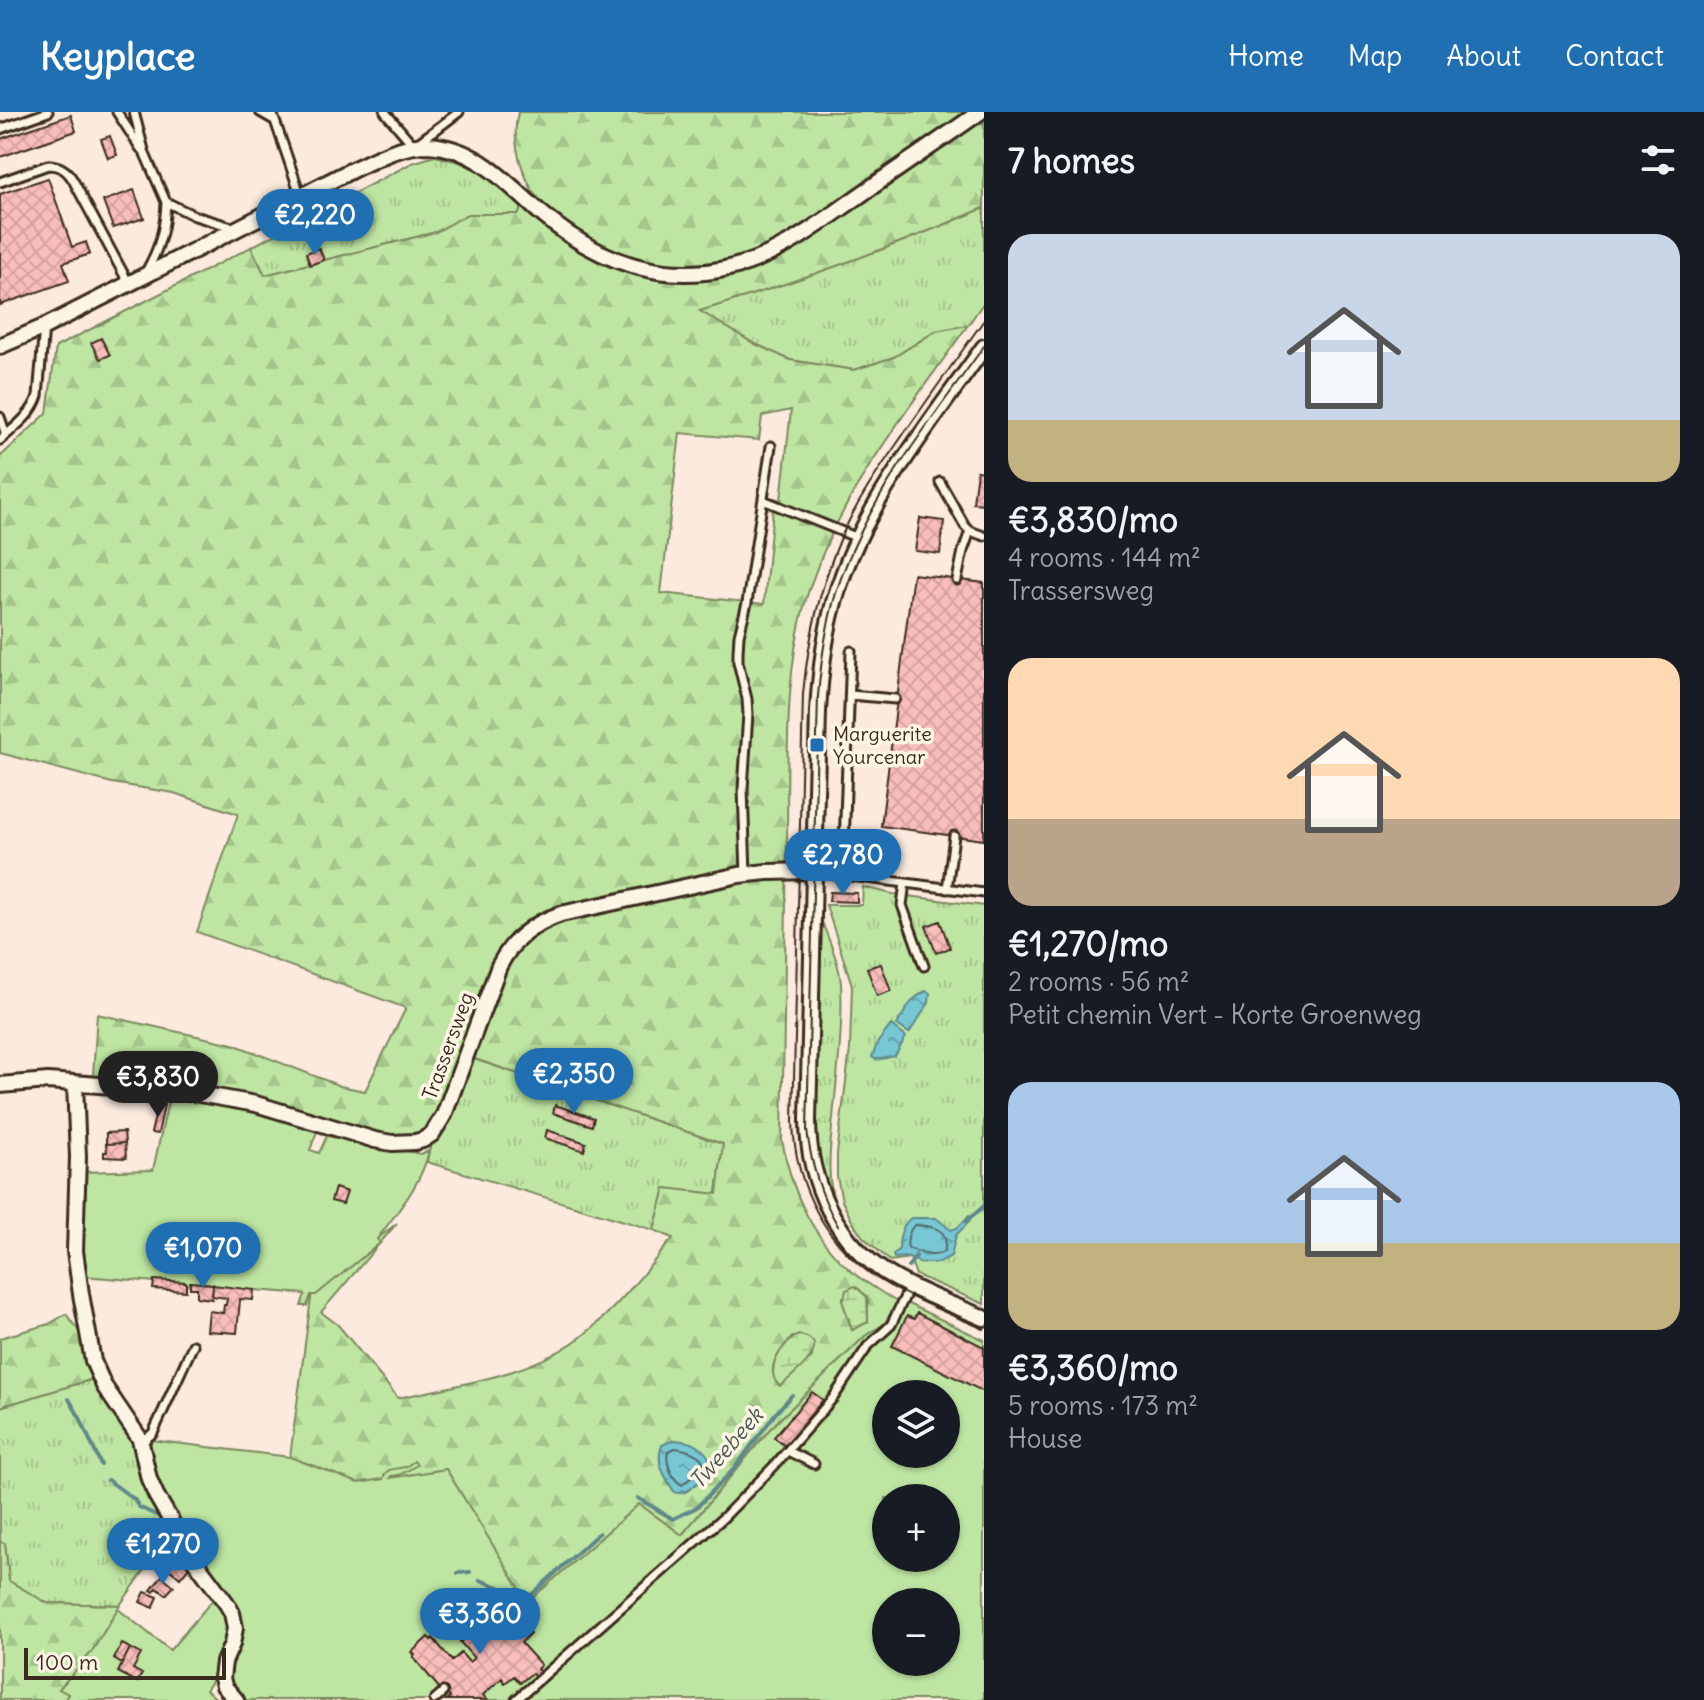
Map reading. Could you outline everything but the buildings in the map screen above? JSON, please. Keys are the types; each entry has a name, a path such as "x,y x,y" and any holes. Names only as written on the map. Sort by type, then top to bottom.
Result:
{"street":[{"path":"0,346 44,327 399,149 445,147 461,151 490,166 548,219 590,249 644,268 689,273 726,269 783,247 980,112"},
{"path":"984,347 897,471 858,538 831,614 818,711 808,1120 811,1159 824,1199 848,1238 873,1263 910,1286 984,1318"},
{"name":"Trassersweg","path":"0,1085 48,1081 149,1088 235,1099 375,1140 403,1143 423,1140 432,1134 444,1115 494,975 522,934 542,921 561,914 746,874 814,871"},
{"path":"75,1083 78,1157 75,1241 93,1361 100,1379 141,1443 157,1498 235,1620 222,1678 224,1686 236,1700"}],"lane":[{"path":"0,129 48,112"},
{"path":"117,112 145,154"},
{"path":"134,112 145,154 166,202 163,235 144,277"},
{"path":"260,112 273,116 301,197"},
{"path":"385,112 414,146 454,114"},
{"path":"0,182 48,165 63,168 129,284"},
{"path":"166,202 195,216 237,229"},
{"path":"3,438 30,413 37,400 44,327"},
{"path":"0,417 3,438"},
{"path":"746,874 743,789 748,714 738,652 771,446"},
{"path":"940,482 965,526 984,536"},
{"path":"763,500 858,538"},
{"path":"957,580 970,531"},
{"path":"843,875 851,651"},
{"path":"850,695 895,699"},
{"path":"947,889 954,836"},
{"path":"814,871 984,893"},
{"path":"905,883 902,905 924,966"},
{"path":"516,1700 724,1517 788,1451 833,1398 868,1346 891,1325 910,1286"},
{"path":"141,1443 153,1433 193,1345"},
{"path":"788,1451 814,1464"},
{"path":"434,1700 443,1692"}],"green space":[{"path":"518,112 984,112 984,208 843,264 700,311 753,343 790,360 854,370 894,357 936,331 968,325 880,449 841,515 811,584 802,614 791,678 782,1140 798,1197 828,1247 856,1275 898,1303 884,1324 865,1336 770,1429 682,1535 639,1504 528,1603 446,1469 358,1483 290,1457 312,1291 397,1223 321,1312 338,1325 398,1398 521,1368 544,1359 586,1333 621,1300 673,1238 654,1230 665,1188 717,1194 723,1144 472,1058 429,1127 417,1135 398,1137 373,1136 93,1077 97,1014 233,1044 340,1086 365,1091 406,1008 197,932 238,814 174,793 112,783 0,753 0,457 47,413 56,347 251,247 265,275 436,232 468,214 519,214 522,205 535,195 518,155","holes":["791,410 781,500 774,498 764,604 661,593 680,433 759,440 762,416","859,1289 868,1301 868,1322 852,1330 843,1297","792,1337 811,1340 812,1357 780,1385 774,1375 776,1358"]},
{"path":"435,156 478,170 522,205 519,214 468,214 436,232 265,275 251,247 412,163"},
{"path":"984,208 984,302 968,325 936,331 894,357 855,370 790,360 753,343 699,311 843,264"},
{"path":"863,887 984,906 984,1304 916,1275 910,1258 890,1261 863,1237 842,1201 837,1177 837,1154 850,1049 852,985 826,905 862,905"},
{"path":"817,907 841,984 840,1046 830,1159 837,1211 831,1206 813,1148"},
{"path":"471,1058 723,1144 717,1194 665,1188 654,1230 427,1162 429,1151"},
{"path":"170,1093 319,1126 310,1150 319,1153 327,1136 421,1154 429,1151 415,1186 377,1239 380,1243 316,1295 311,1295 307,1306 301,1306 305,1294 83,1276 82,1172 153,1170"},
{"path":"855,1286 867,1297 868,1322 852,1330 843,1303 846,1290"},
{"path":"902,1301 984,1340 984,1700 244,1700 229,1683 228,1664 237,1645 239,1612 165,1500 154,1476 150,1440 290,1457 358,1483 383,1479 389,1470 405,1467 414,1461 417,1465 390,1478 446,1469 528,1602 639,1504 682,1535 770,1429 865,1336 884,1324"},
{"path":"66,1314 84,1338 93,1379 0,1407 0,1338 49,1324"},
{"path":"799,1335 810,1339 814,1344 813,1351 780,1386 773,1373 774,1365 781,1350"},
{"path":"93,1379 131,1435 148,1491 172,1532 120,1605 47,1603 9,1581 5,1543 0,1542 0,1407"},
{"path":"0,1542 5,1543 9,1581 47,1603 120,1605 91,1653 60,1688 68,1694 65,1700 0,1700"},
{"path":"215,1597 226,1611 230,1626 206,1690 218,1700 65,1700 68,1694 59,1689 91,1653 118,1609 170,1650"}],"water":[{"path":"926,991 930,993 929,1003 909,1033 897,1025 913,1001"},
{"path":"891,1025 906,1037 895,1056 876,1060 872,1057 878,1042"},
{"path":"969,1216 970,1221 956,1235 951,1256 938,1263 919,1263 907,1257 894,1258 903,1228 911,1218 936,1218 951,1230"},
{"path":"674,1440 698,1446 712,1465 707,1478 688,1491 679,1493 674,1492 660,1464 662,1445"}],"waterway":[{"name":"Tweebeek","path":"966,1222 984,1206"},
{"name":"Tweebeek","path":"908,1267 916,1256"},
{"name":"Tweebeek","path":"638,1498 673,1519 697,1507 734,1469 792,1395"},
{"path":"69,1399 101,1465"},
{"name":"Tweebeek","path":"108,1480 134,1499 139,1507 162,1518"},
{"name":"Tweebeek","path":"480,1580 528,1598 599,1533"},
{"name":"Tweebeek","path":"458,1573 470,1572"}],"tram line":[{"path":"984,320 861,499 846,526 826,577 816,616 803,694 793,1122 800,1170 808,1192 830,1234 846,1252 863,1268 895,1289 984,1329"},
{"path":"838,1226 817,1180 807,1130 818,696 824,644 836,593 864,526 900,464 984,346"}],"place":[{"name":"Marguerite Yourcenar","path":"817,745"}]}
